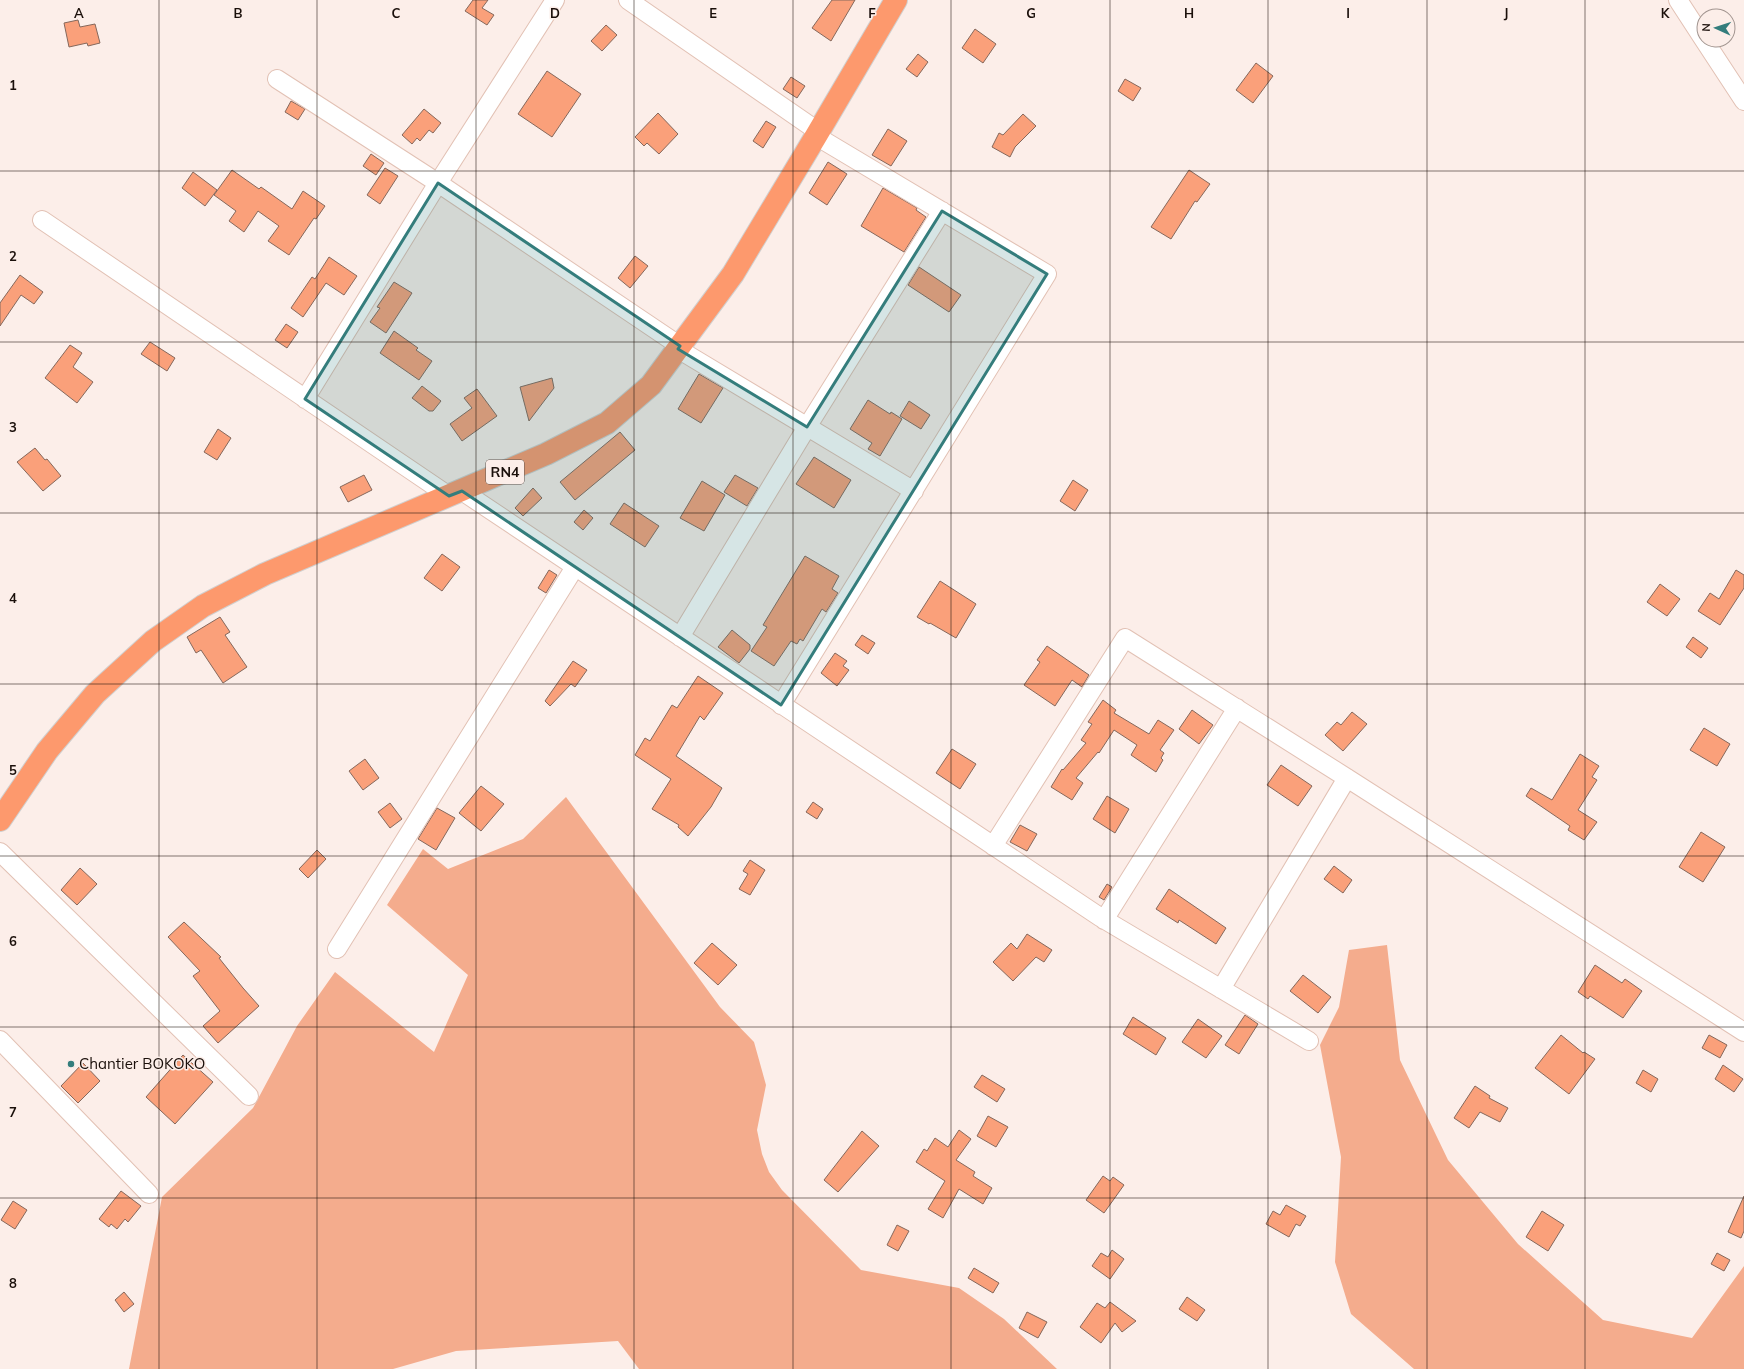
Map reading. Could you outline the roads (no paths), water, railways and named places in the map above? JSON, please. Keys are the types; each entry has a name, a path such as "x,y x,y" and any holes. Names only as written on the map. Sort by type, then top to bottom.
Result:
{"highway":[{"name":"RN4","path":"0,820 52,745 95,694 153,641 203,606 265,574 546,454 607,423 651,385 733,274 896,0"}],"street":[{"path":"305,399 438,183 555,0"},
{"path":"628,0 817,134 1047,274 781,705"},
{"path":"1678,0 1696,28"},
{"path":"1709,48 1744,101"},
{"path":"277,79 438,183 679,347 807,427 914,490"},
{"path":"680,637 807,427 942,211"},
{"path":"42,220 305,399 455,494 575,567 1104,920 1309,1041"},
{"path":"337,948 575,567"},
{"path":"992,846 1125,638 1744,1032"},
{"path":"1104,920 1237,708"},
{"path":"1221,989 1347,778"},
{"path":"0,852 250,1096"},
{"path":"0,1040 149,1194"}],"place":[{"name":"Chantier BOKOKO","path":"71,1064"}]}
